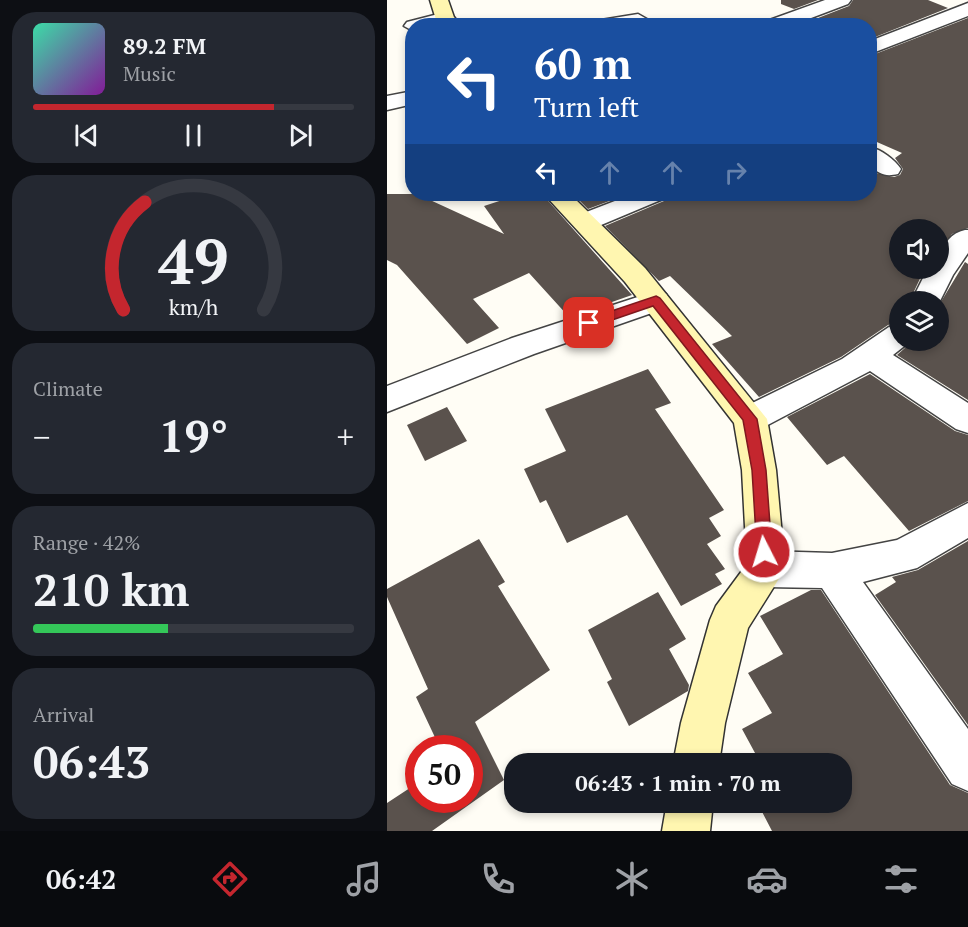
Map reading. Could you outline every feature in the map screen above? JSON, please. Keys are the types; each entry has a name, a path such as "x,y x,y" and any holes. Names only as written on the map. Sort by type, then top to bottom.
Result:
{"main road":[{"path":"562,201 635,275 750,419 759,470 766,569 730,620 702,723 698,753"},
{"path":"685,831 688,813"}],"street":[{"path":"809,18 842,0"},
{"path":"946,0 967,9"},
{"path":"617,4 637,18"},
{"path":"774,6 797,18"},
{"path":"877,45 967,9"},
{"path":"387,103 405,99"},
{"path":"877,160 889,169"},
{"path":"585,222 637,201"},
{"path":"930,291 940,272 965,238"},
{"path":"387,399 523,346 656,301"},
{"path":"750,419 874,355 889,343"},
{"path":"874,355 881,363 968,420"},
{"path":"766,569 831,571 905,556 968,519"},
{"path":"831,571 968,768"}],"building":[{"path":"781,0 818,0 794,9 781,4"},
{"path":"853,0 928,0 948,8 877,36 877,18 818,18 849,6"},
{"path":"968,18 968,228 952,234 949,238 949,219 889,219 889,279 920,279 914,291 889,291 889,325 841,357 759,397 712,344 732,336 670,276 659,281 605,226 664,201 877,201 877,173 894,177 900,175 903,169 895,158 902,153 877,142 877,53"},
{"path":"387,194 405,194 405,201 432,201 504,234 484,206 499,201 548,201 632,295 569,317 529,273 473,299 499,328 467,344 397,265 387,260"},
{"path":"580,201 609,201 588,209"},
{"path":"965,262 968,264 968,400 897,355 902,351 949,351 947,291"},
{"path":"648,369 671,403 655,409 724,510 709,518 721,536 707,544 725,569 715,574 722,584 681,606 627,515 567,543 546,500 540,503 524,469 566,451 545,409"},
{"path":"870,374 955,431 968,435 968,501 909,531 844,456 827,465 787,417"},
{"path":"447,407 467,441 425,461 407,425"},
{"path":"479,539 505,582 498,586 550,670 475,722 482,735 434,735 416,697 428,689 387,597 387,589"},
{"path":"968,541 968,725 875,595 896,582 892,577 918,570"},
{"path":"811,590 821,590 950,785 968,793 968,831 772,831 763,813 852,813 852,753 755,753 742,729 772,713 748,673 783,654 760,616"},
{"path":"658,592 686,639 669,649 689,685 688,691 629,726 607,682 612,679 588,630"},
{"path":"483,738 504,780 483,795"},
{"path":"405,791 405,813 457,813 432,831 387,831 387,803"}],"route":[{"path":"589,323 656,301 750,419 759,470 764,552"}]}
